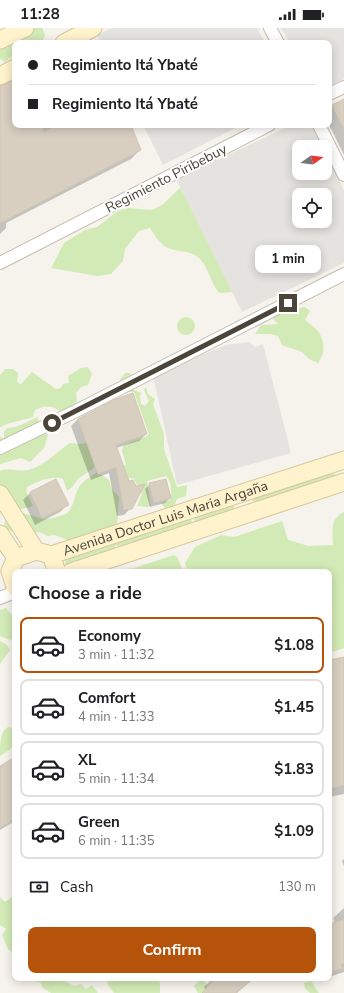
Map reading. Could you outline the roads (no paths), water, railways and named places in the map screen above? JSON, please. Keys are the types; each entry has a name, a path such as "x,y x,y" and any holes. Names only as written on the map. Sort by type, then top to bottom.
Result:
{"street":[{"path":"0,40 24,28"},
{"path":"70,40 92,28"},
{"path":"270,28 276,40"},
{"path":"332,93 344,87"},
{"name":"Regimiento Piribebuy","path":"0,263 263,128"},
{"path":"320,128 344,175"},
{"path":"0,448 80,409 344,274"},
{"name":"Avenida Doctor Luis Maria Argaña","path":"10,564 344,460"},
{"name":"Avenida Doctor Luis Maria Argaña","path":"80,569 344,482"},
{"path":"0,494 55,569"},
{"path":"0,534 10,564 12,577"},
{"path":"0,598 12,593"}]}
